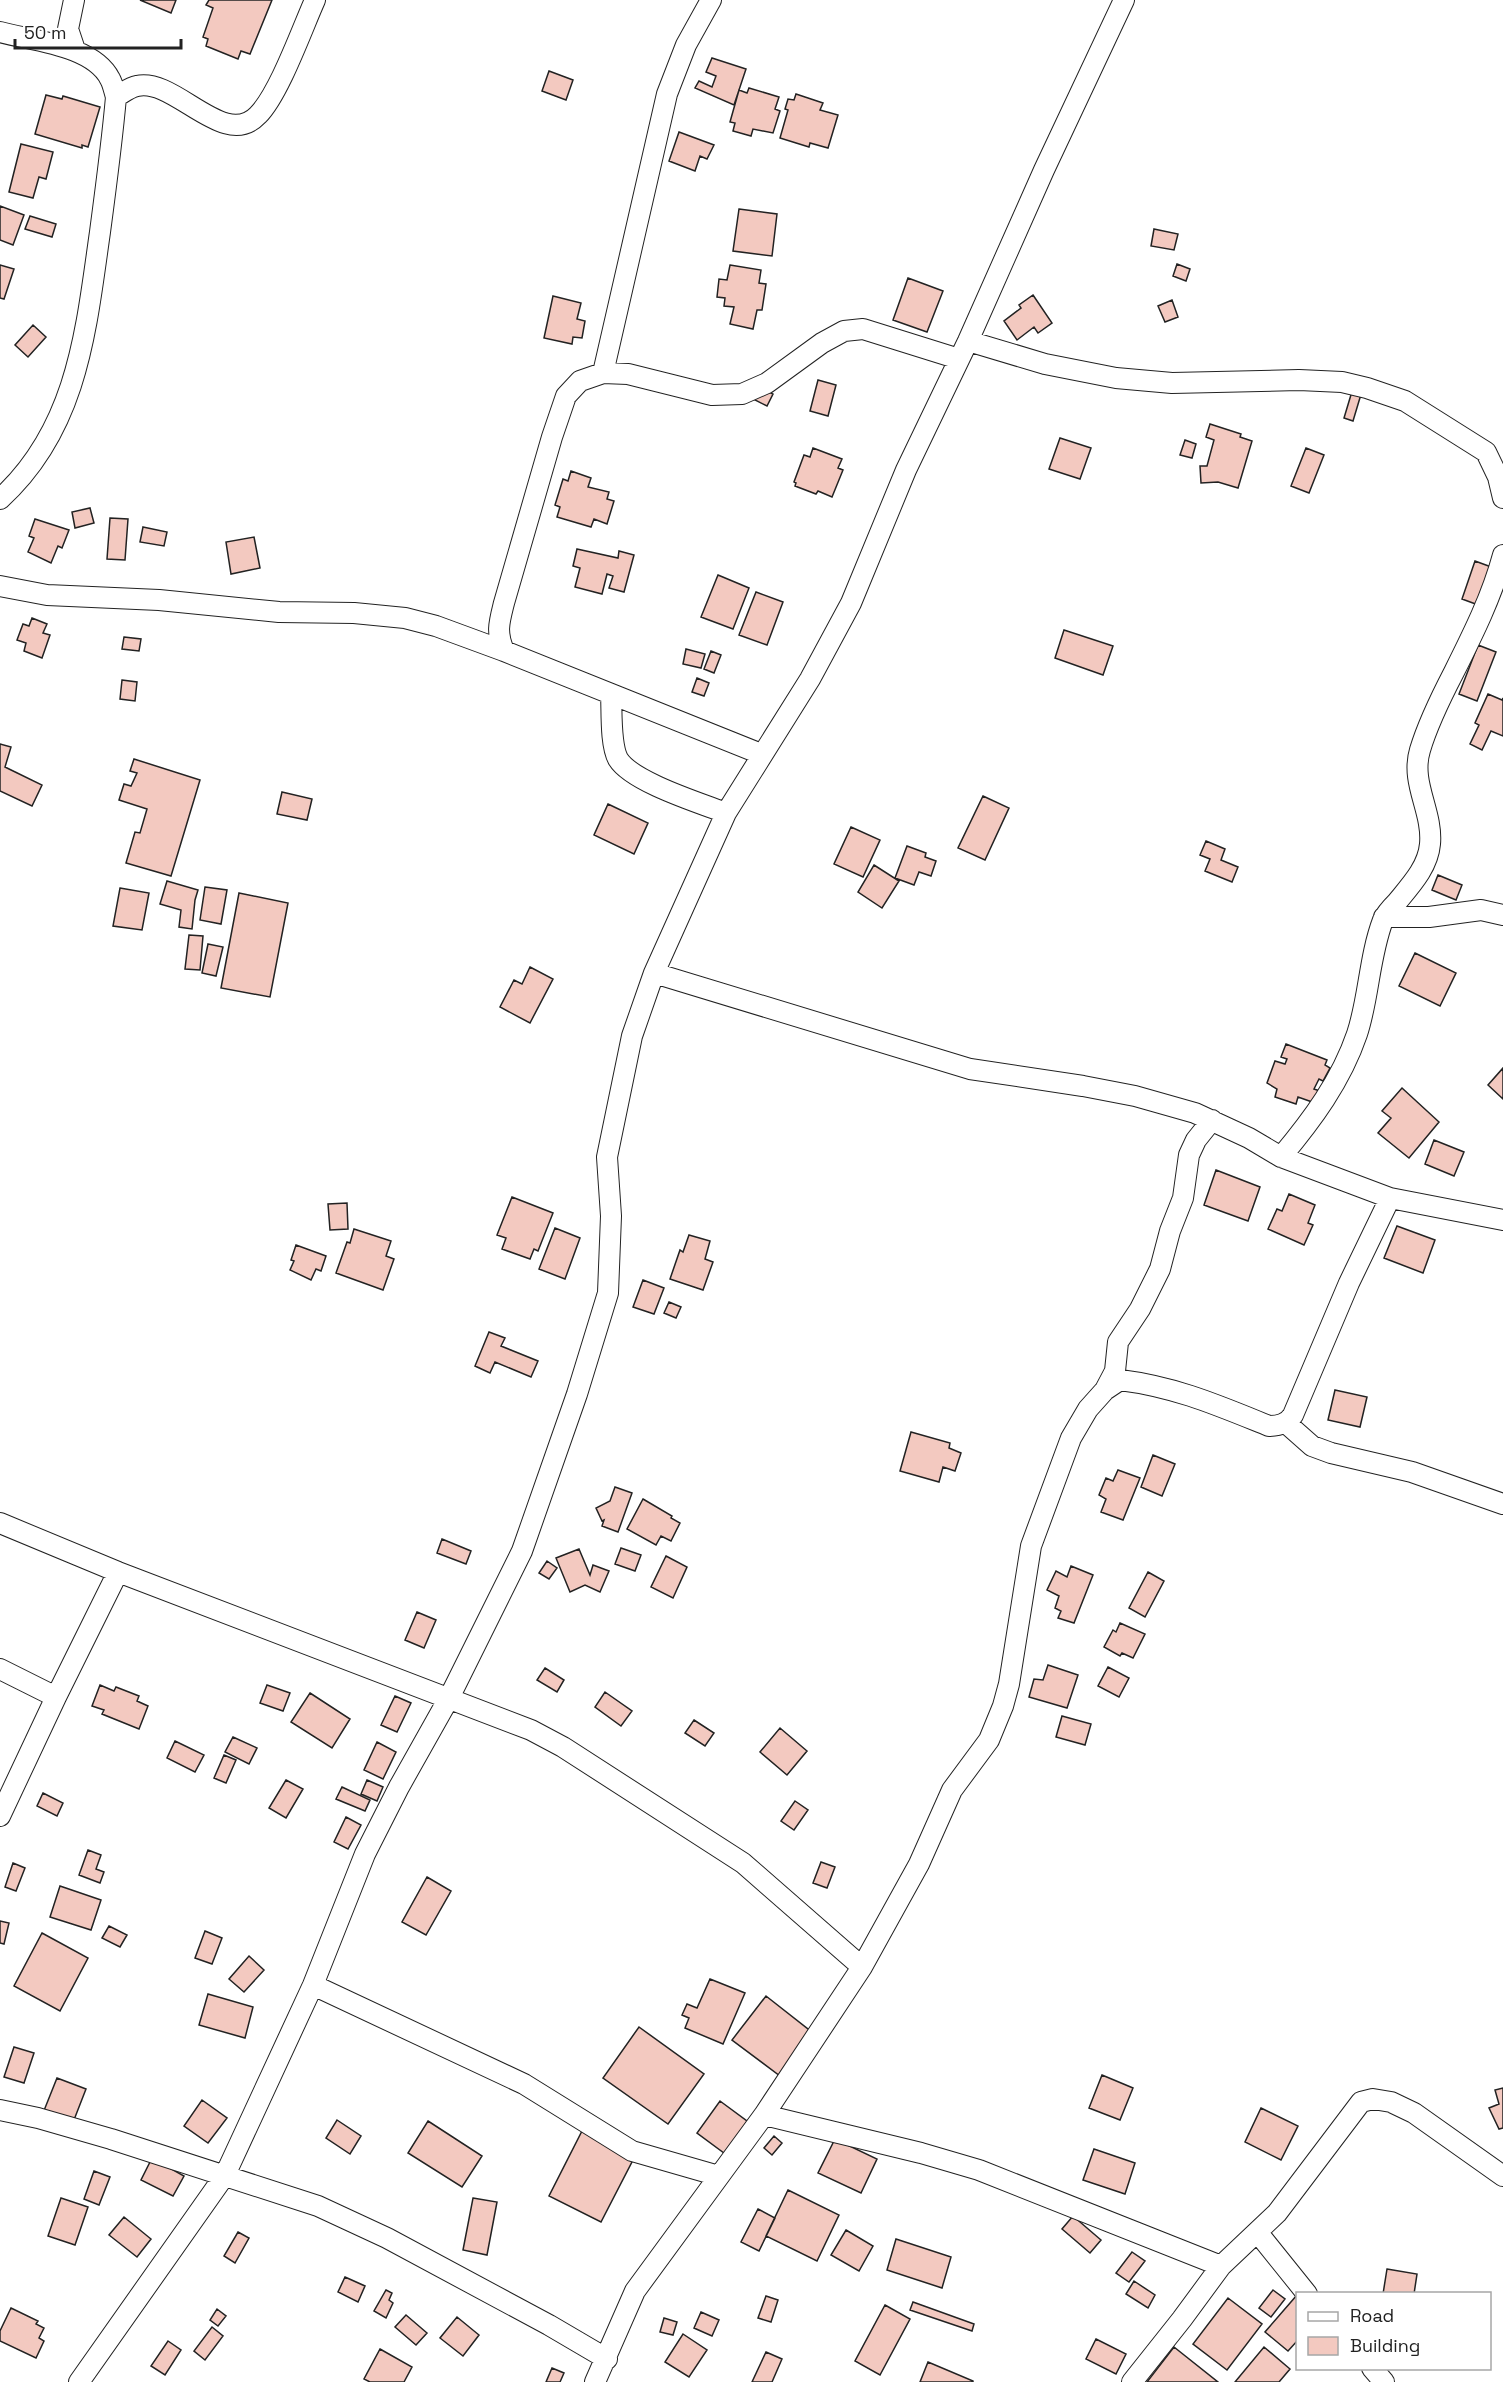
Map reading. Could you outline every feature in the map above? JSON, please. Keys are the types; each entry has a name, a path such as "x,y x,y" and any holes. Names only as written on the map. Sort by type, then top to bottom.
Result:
{"street":[{"path":"74,0 68,29 75,50"},
{"path":"116,96 137,86 149,86 220,121 234,126 245,124 258,116 275,90 315,0"},
{"path":"603,373 667,94 686,45 711,0"},
{"path":"79,2382 225,2175 313,1986 365,1854 399,1787 449,1698 522,1551 598,1331 608,1293 610,1216 607,1157 632,1036 654,973 726,813 810,679 850,603 906,470 968,341 1044,170 1124,0"},
{"path":"0,32 75,50 94,62 109,77 116,96 93,294 72,384 42,450 12,488 0,499"},
{"path":"504,651 498,637 498,624 552,437 566,396 580,381 603,373 627,374 712,395 742,394 767,383 822,343 844,331 863,329 959,359"},
{"path":"968,341 1045,364 1116,378 1172,383 1342,381 1367,388 1405,401 1485,452 1498,477 1503,498"},
{"path":"1281,1157 1308,1125 1341,1072 1357,1033 1370,965 1384,917 1415,881 1426,858 1430,843 1429,827 1418,785 1416,767 1419,751 1431,717 1495,584 1503,555"},
{"path":"0,586 47,595 159,600 279,612 354,613 405,618 435,626 504,651 761,754"},
{"path":"611,694 613,741 618,759 633,772 669,792 726,813"},
{"path":"1384,917 1430,917 1481,910 1503,915"},
{"path":"654,973 970,1069 1135,1096 1212,1120 1281,1157 1390,1198 1503,1221"},
{"path":"595,2382 635,2291 764,2115 862,1967 919,1864 952,1790 989,1740 998,1721 1009,1684 1031,1546 1071,1438 1088,1409 1105,1390 1115,1371 1119,1342 1140,1309 1160,1269 1170,1231 1183,1198 1189,1155 1196,1140 1212,1120"},
{"path":"1105,1390 1120,1380 1143,1383 1172,1389 1269,1426 1286,1423 1293,1415 1349,1283 1390,1198"},
{"path":"1286,1423 1312,1446 1331,1453 1412,1472 1503,1504"},
{"path":"0,1523 56,1544 118,1572 531,1730 563,1747 743,1863 862,1967"},
{"path":"0,1816 118,1572"},
{"path":"0,1669 56,1697"},
{"path":"313,1986 524,2084 632,2151 719,2176"},
{"path":"1131,2382 1221,2266 1258,2233 1302,2181 1361,2102 1373,2098 1391,2102 1414,2113 1503,2176"},
{"path":"0,2110 38,2118 111,2139 318,2206 387,2238 549,2325 607,2359"},
{"path":"764,2115 921,2153 979,2170 1221,2266"},
{"path":"1258,2233 1305,2292"},
{"path":"1374,2370 1384,2382"}],"building":[{"path":"140,0 176,0 171,13"},
{"path":"209,0 272,0 250,54 241,51 238,59 206,46 208,39 203,37 213,8 206,5"},
{"path":"712,58 746,69 734,105 695,88 699,81 712,87 716,76 706,72"},
{"path":"549,71 573,80 566,100 542,91"},
{"path":"749,88 779,97 775,109 780,111 773,133 753,129 751,136 733,131 735,123 730,122 739,90 747,93"},
{"path":"796,94 823,103 820,110 838,115 828,148 810,143 809,147 780,138 788,110 785,109 788,99 794,100"},
{"path":"46,95 62,99 63,96 100,107 88,147 82,145 82,148 35,134"},
{"path":"679,132 714,145 707,159 700,156 695,171 669,161"},
{"path":"21,144 53,152 46,179 39,177 33,198 9,192"},
{"path":"0,206 24,215 13,245 0,240"},
{"path":"739,209 777,214 772,256 733,251"},
{"path":"30,216 56,224 52,237 25,229"},
{"path":"1154,229 1178,234 1174,250 1151,246"},
{"path":"1177,264 1190,269 1186,281 1173,276"},
{"path":"0,265 14,269 4,299 0,298"},
{"path":"730,265 761,270 759,283 766,284 762,310 757,310 753,329 730,324 734,307 724,306 725,298 717,297 719,279 727,280"},
{"path":"908,278 943,291 927,332 893,320"},
{"path":"1033,295 1052,323 1038,333 1034,327 1017,340 1004,321 1021,308 1019,305"},
{"path":"553,296 581,303 577,319 585,321 582,338 573,337 572,344 544,338"},
{"path":"1172,300 1178,317 1165,322 1158,306"},
{"path":"33,325 46,337 28,357 15,345"},
{"path":"818,380 836,385 828,416 810,411"},
{"path":"759,387 773,394 767,406 753,399"},
{"path":"1353,388 1362,391 1353,421 1344,418"},
{"path":"1210,424 1241,434 1240,437 1252,441 1238,488 1218,482 1201,483 1200,466 1207,466 1214,440 1206,437"},
{"path":"1060,438 1091,448 1080,479 1049,469"},
{"path":"1185,440 1196,444 1192,458 1180,455"},
{"path":"813,448 842,459 838,468 843,470 832,497 795,486 794,482 804,455 810,457"},
{"path":"1306,448 1324,455 1309,493 1291,486"},
{"path":"571,471 591,478 588,487 609,492 607,499 614,501 607,524 594,519 591,527 557,517 560,507 555,505 563,479 568,481"},
{"path":"90,508 94,523 75,528 72,512"},
{"path":"110,518 128,519 125,560 107,559"},
{"path":"35,519 69,530 62,548 58,546 51,563 28,552 34,538 29,536"},
{"path":"143,527 167,532 164,546 140,542"},
{"path":"254,537 260,568 231,574 226,542"},
{"path":"577,549 618,558 619,551 634,555 624,592 609,588 613,576 607,574 602,594 575,587 580,568 573,566"},
{"path":"1475,561 1494,568 1481,606 1462,599"},
{"path":"718,575 749,588 733,629 701,617"},
{"path":"756,592 783,602 767,645 739,635"},
{"path":"32,618 47,624 43,633 50,635 42,658 24,651 26,643 17,640 23,624 29,626"},
{"path":"1064,630 1113,646 1103,675 1055,658"},
{"path":"124,637 141,639 139,651 122,649"},
{"path":"1478,645 1496,652 1477,701 1459,694"},
{"path":"686,649 705,654 701,668 683,664"},
{"path":"711,651 721,655 714,673 704,669"},
{"path":"697,678 709,683 704,696 692,692"},
{"path":"122,680 137,682 135,701 120,699"},
{"path":"1488,694 1502,700 1503,698 1503,736 1491,731 1482,750 1470,744 1479,725 1475,723"},
{"path":"0,744 11,747 5,767 42,785 32,806 0,791"},
{"path":"134,759 200,780 171,876 126,863 135,832 140,833 147,809 119,800 124,784 131,786 137,773 130,771"},
{"path":"282,792 312,799 307,820 277,814"},
{"path":"983,796 1009,808 985,860 958,848"},
{"path":"608,804 648,823 634,854 594,835"},
{"path":"851,827 880,840 863,877 834,864"},
{"path":"1206,841 1225,849 1221,860 1238,867 1232,882 1205,871 1210,859 1200,855"},
{"path":"907,846 926,853 925,857 936,861 931,876 919,872 914,885 895,878"},
{"path":"874,865 899,881 882,908 858,892"},
{"path":"1438,875 1462,885 1456,900 1432,890"},
{"path":"167,881 198,890 192,929 179,927 181,910 160,904"},
{"path":"205,887 227,890 221,924 200,920"},
{"path":"120,888 149,893 142,930 113,926"},
{"path":"239,893 288,903 270,997 221,988"},
{"path":"189,935 203,936 200,970 185,969"},
{"path":"208,944 223,947 216,976 202,973"},
{"path":"1415,953 1456,973 1440,1006 1399,986"},
{"path":"530,967 553,979 530,1023 500,1007 514,980 522,984"},
{"path":"1286,1044 1327,1060 1325,1065 1330,1068 1323,1081 1319,1079 1314,1089 1320,1091 1315,1103 1298,1097 1296,1104 1275,1097 1277,1089 1267,1083 1275,1061 1285,1064 1287,1059 1281,1057"},
{"path":"1503,1068 1503,1099 1488,1085"},
{"path":"1402,1088 1439,1122 1409,1158 1378,1133 1391,1118 1382,1111"},
{"path":"1434,1140 1464,1152 1454,1176 1425,1164"},
{"path":"1216,1170 1260,1187 1248,1221 1204,1205"},
{"path":"1289,1194 1315,1205 1308,1223 1313,1225 1304,1245 1268,1229 1277,1209 1282,1211"},
{"path":"512,1197 553,1213 538,1251 534,1249 530,1259 502,1249 506,1238 497,1235"},
{"path":"347,1203 348,1229 330,1230 328,1204"},
{"path":"1397,1226 1435,1240 1423,1273 1384,1258"},
{"path":"555,1228 580,1238 565,1279 539,1269"},
{"path":"354,1229 391,1241 386,1256 394,1259 383,1290 336,1273"},
{"path":"689,1235 710,1241 705,1259 713,1262 703,1290 670,1279 680,1250 683,1252"},
{"path":"296,1245 326,1256 321,1271 316,1269 311,1280 290,1270"},
{"path":"643,1280 664,1288 654,1314 633,1307"},
{"path":"669,1302 681,1307 676,1318 664,1313"},
{"path":"489,1332 505,1338 501,1346 538,1361 531,1377 495,1362 490,1373 475,1366"},
{"path":"1335,1390 1367,1397 1360,1427 1328,1420"},
{"path":"911,1432 950,1443 949,1448 961,1453 955,1471 943,1467 939,1482 900,1471"},
{"path":"1153,1455 1175,1464 1162,1496 1141,1487"},
{"path":"1118,1470 1140,1478 1123,1520 1101,1512 1106,1499 1099,1495 1106,1478 1113,1481"},
{"path":"615,1487 632,1493 618,1532 602,1526 604,1520 602,1521 596,1508 610,1501"},
{"path":"643,1499 680,1523 671,1541 661,1536 656,1545 627,1529"},
{"path":"442,1539 471,1551 466,1564 437,1553"},
{"path":"621,1548 641,1555 635,1571 615,1564"},
{"path":"579,1549 590,1575 593,1565 609,1571 600,1592 585,1585 570,1592 556,1558"},
{"path":"666,1556 687,1567 673,1598 651,1587"},
{"path":"547,1561 557,1568 549,1579 539,1573"},
{"path":"1071,1566 1093,1575 1074,1623 1058,1618 1061,1611 1055,1608 1059,1596 1047,1590 1056,1571 1067,1577"},
{"path":"1148,1572 1164,1581 1145,1617 1129,1608"},
{"path":"417,1612 436,1620 424,1648 405,1640"},
{"path":"1120,1623 1145,1634 1133,1658 1122,1653 1120,1656 1104,1647 1113,1630 1116,1632"},
{"path":"1048,1665 1078,1675 1067,1708 1029,1697 1034,1679 1043,1680"},
{"path":"1108,1667 1129,1678 1119,1697 1098,1686"},
{"path":"545,1668 564,1680 557,1692 537,1680"},
{"path":"100,1685 114,1691 116,1687 139,1696 137,1701 148,1706 139,1729 102,1714 104,1710 92,1706"},
{"path":"267,1685 290,1693 283,1711 260,1703"},
{"path":"605,1692 632,1711 621,1726 595,1707"},
{"path":"310,1693 350,1719 332,1748 291,1722"},
{"path":"395,1696 411,1703 397,1732 381,1725"},
{"path":"1062,1716 1091,1724 1085,1745 1056,1737"},
{"path":"694,1720 714,1733 705,1746 685,1733"},
{"path":"780,1728 807,1751 787,1775 760,1752"},
{"path":"233,1737 257,1748 249,1764 225,1752"},
{"path":"175,1741 204,1755 195,1772 167,1758"},
{"path":"377,1742 396,1752 383,1779 364,1770"},
{"path":"224,1755 236,1760 226,1783 214,1778"},
{"path":"286,1780 303,1789 286,1818 269,1808"},
{"path":"367,1780 383,1787 377,1801 361,1794"},
{"path":"342,1787 370,1800 365,1811 336,1799"},
{"path":"43,1793 63,1803 57,1816 37,1806"},
{"path":"795,1801 808,1810 794,1830 781,1821"},
{"path":"346,1817 361,1825 348,1849 334,1842"},
{"path":"88,1850 101,1855 96,1869 104,1872 100,1883 79,1875"},
{"path":"821,1862 835,1867 827,1888 813,1883"},
{"path":"13,1863 25,1868 16,1891 5,1887"},
{"path":"427,1877 451,1891 426,1935 402,1922"},
{"path":"60,1886 101,1900 91,1930 50,1917"},
{"path":"0,1921 9,1923 4,1944 0,1943"},
{"path":"109,1926 127,1935 120,1947 102,1938"},
{"path":"205,1931 222,1938 212,1964 195,1958"},
{"path":"42,1933 88,1958 60,2011 14,1986"},
{"path":"249,1956 264,1970 244,1992 229,1979"},
{"path":"710,1979 745,1993 723,2044 685,2028 689,2018 682,2015 687,2004 697,2008"},
{"path":"208,1994 253,2007 245,2038 199,2025"},
{"path":"766,1996 813,2033 780,2076 732,2040"},
{"path":"639,2027 704,2074 668,2124 603,2078"},
{"path":"14,2047 34,2053 24,2083 4,2077"},
{"path":"1102,2075 1133,2088 1120,2120 1089,2108"},
{"path":"57,2078 86,2089 72,2125 43,2113"},
{"path":"1503,2088 1503,2128 1499,2129 1489,2108 1499,2104 1495,2090"},
{"path":"202,2100 227,2118 208,2143 184,2126"},
{"path":"720,2101 751,2124 728,2156 697,2133"},
{"path":"1261,2108 1298,2126 1281,2160 1245,2142"},
{"path":"337,2120 361,2136 350,2154 326,2138"},
{"path":"428,2121 482,2156 462,2187 408,2153"},
{"path":"582,2131 634,2158 601,2222 549,2196"},
{"path":"774,2136 782,2143 772,2155 764,2148"},
{"path":"835,2139 877,2159 861,2193 818,2173"},
{"path":"1094,2149 1135,2163 1125,2194 1083,2180"},
{"path":"152,2158 184,2176 173,2196 141,2180"},
{"path":"94,2171 110,2177 99,2205 84,2199"},
{"path":"788,2190 839,2215 817,2261 766,2236"},
{"path":"61,2198 88,2207 75,2245 48,2236"},
{"path":"473,2198 497,2202 487,2255 463,2250"},
{"path":"758,2209 775,2218 759,2251 741,2242"},
{"path":"1073,2216 1101,2240 1090,2253 1062,2229"},
{"path":"124,2217 151,2239 137,2257 109,2235"},
{"path":"846,2230 873,2246 859,2271 831,2255"},
{"path":"238,2232 249,2238 235,2263 224,2256"},
{"path":"896,2239 951,2257 942,2288 887,2270"},
{"path":"1132,2252 1145,2261 1129,2282 1116,2273"},
{"path":"1387,2269 1417,2274 1414,2292 1383,2292"},
{"path":"345,2277 365,2286 358,2302 338,2292"},
{"path":"1134,2281 1155,2295 1148,2308 1126,2294"},
{"path":"386,2290 392,2293 389,2300 393,2303 386,2318 374,2311"},
{"path":"1273,2290 1285,2299 1271,2317 1259,2308"},
{"path":"766,2296 778,2300 771,2322 758,2318"},
{"path":"1296,2296 1296,2342 1288,2351 1265,2332"},
{"path":"1228,2298 1262,2324 1227,2370 1193,2344"},
{"path":"913,2302 974,2324 972,2331 910,2310"},
{"path":"885,2305 910,2319 880,2375 855,2361"},
{"path":"11,2308 38,2321 36,2324 44,2328 39,2338 44,2341 36,2358 0,2341 0,2331"},
{"path":"217,2309 226,2316 218,2326 210,2320"},
{"path":"701,2312 719,2320 712,2336 694,2328"},
{"path":"406,2315 427,2333 416,2345 395,2327"},
{"path":"457,2317 479,2335 463,2356 440,2338"},
{"path":"664,2318 677,2322 673,2335 660,2332"},
{"path":"212,2327 223,2336 205,2360 194,2351"},
{"path":"683,2334 707,2350 689,2377 665,2362"},
{"path":"1096,2339 1126,2354 1116,2374 1086,2359"},
{"path":"168,2341 181,2350 165,2375 151,2366"},
{"path":"1174,2347 1218,2382 1147,2382"},
{"path":"1264,2347 1290,2369 1279,2382 1235,2382"},
{"path":"380,2349 412,2367 404,2382 370,2382 364,2379"},
{"path":"766,2352 782,2359 772,2382 752,2382"},
{"path":"928,2362 973,2381 973,2382 920,2382"},
{"path":"552,2368 564,2373 560,2382 546,2382"}]}
